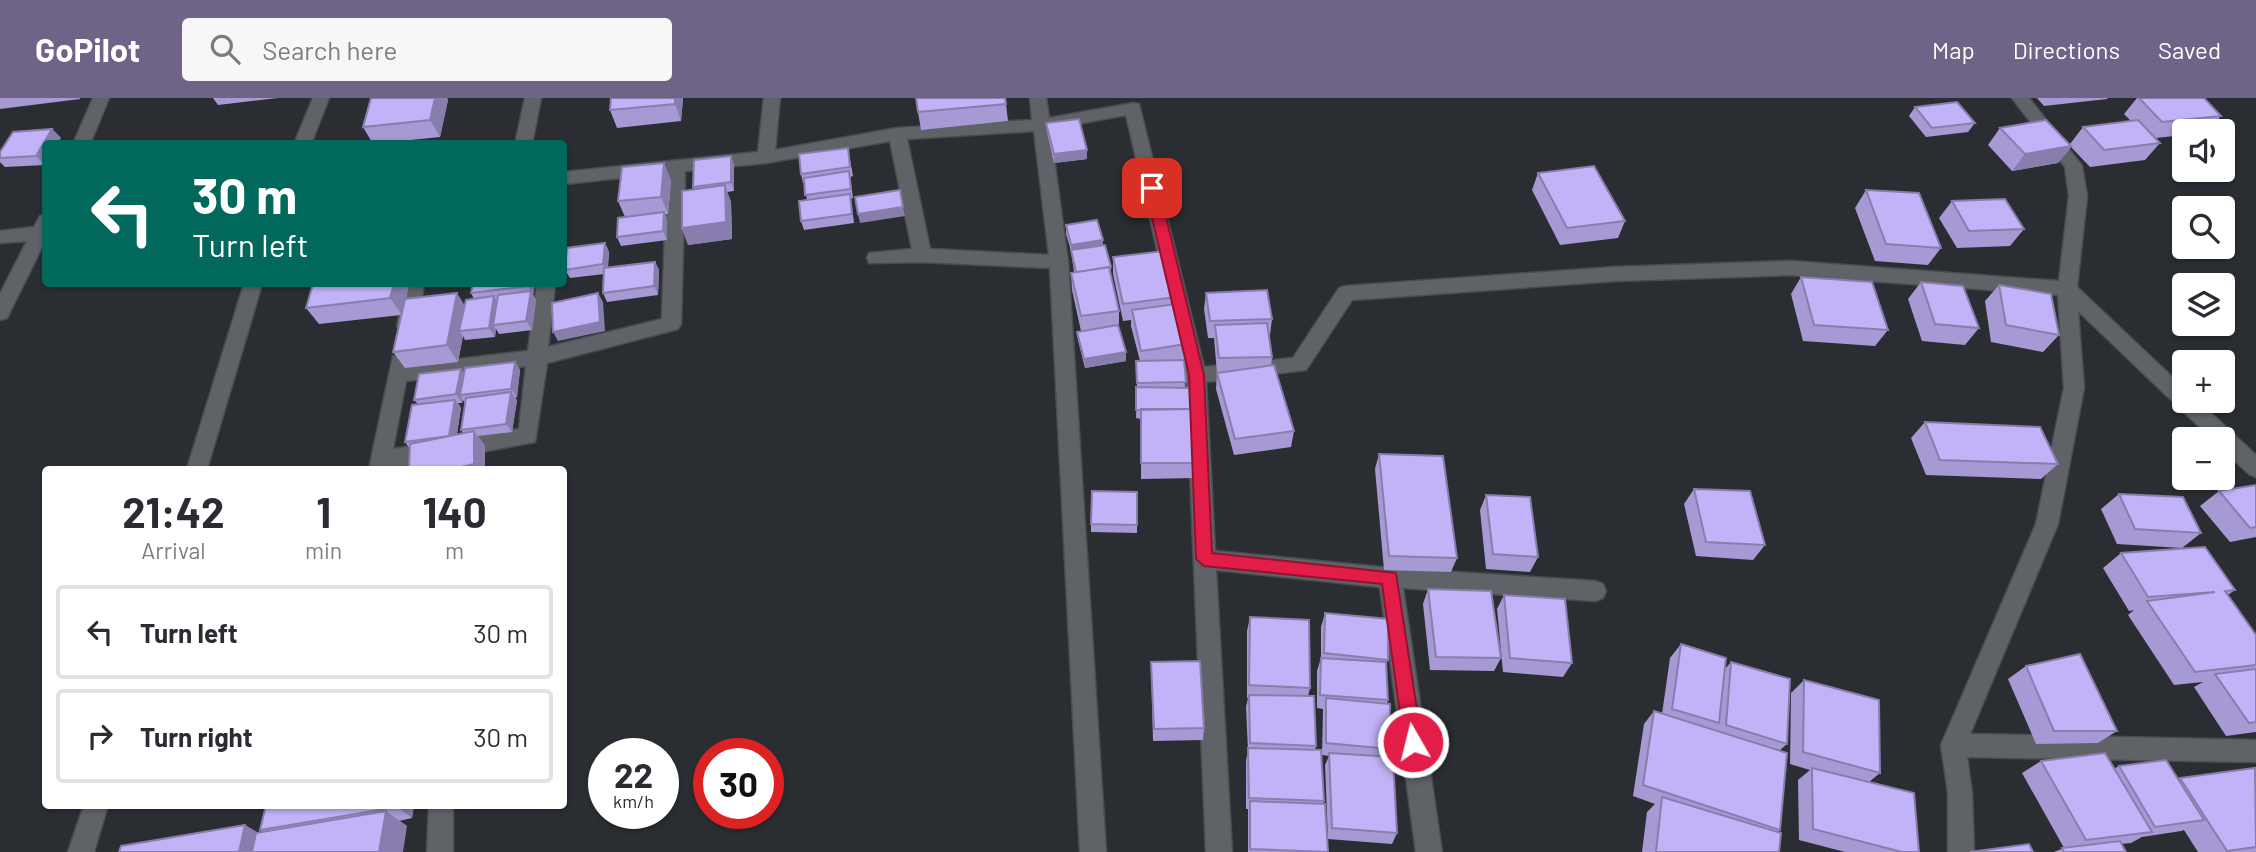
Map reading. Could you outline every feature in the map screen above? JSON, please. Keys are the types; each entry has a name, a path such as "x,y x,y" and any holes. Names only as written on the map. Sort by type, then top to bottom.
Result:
{"street":[{"path":"82,140 101,98"},
{"path":"304,140 321,98"},
{"path":"524,140 533,98"},
{"path":"766,157 772,98"},
{"path":"1038,98 1059,262 1093,852"},
{"path":"1961,852 1960,793 1953,745 2048,524 2074,388 2067,289 2078,195 2073,166 2020,98"},
{"path":"567,178 766,157 897,134 1042,125 1133,108 1196,375 1219,852"},
{"path":"897,134 922,255"},
{"path":"397,374 539,357 671,324 676,167"},
{"path":"0,237 42,228"},
{"path":"0,313 42,232"},
{"path":"876,258 922,255 1059,262"},
{"path":"1196,375 1299,365 1346,293 1615,274 1791,268 2067,289 2172,389"},
{"path":"198,466 252,287"},
{"path":"414,287 379,464 528,436 546,287"},
{"path":"2198,413 2256,468"},
{"path":"1204,559 1390,578 1595,591"},
{"path":"1390,578 1429,852"},
{"path":"1953,745 2256,751"},
{"path":"81,852 95,809"},
{"path":"440,852 441,809"}],"building":[{"path":"371,98 435,98 430,120 363,127"},
{"path":"611,98 675,98 675,104 610,110"},
{"path":"916,98 1005,98 1006,104 918,112"},
{"path":"2139,98 2204,98 2221,116 2172,119 2162,122"},
{"path":"1957,102 1975,123 1932,128 1915,107"},
{"path":"1079,119 1087,150 1054,154 1046,123"},
{"path":"2046,120 2071,146 2025,154 2000,128"},
{"path":"2138,120 2160,143 2104,150 2083,127"},
{"path":"52,129 45,140 42,140 36,156 0,158 0,152 13,132"},
{"path":"848,148 850,167 801,174 799,154"},
{"path":"731,156 731,182 693,187 694,160"},
{"path":"664,163 661,197 618,201 622,167"},
{"path":"1594,166 1625,221 1567,228 1538,173"},
{"path":"849,171 851,189 805,195 804,178"},
{"path":"725,185 726,222 682,228 682,191"},
{"path":"900,190 903,207 858,214 855,197"},
{"path":"1866,190 1919,193 1941,248 1886,244"},
{"path":"850,194 852,214 801,221 799,201"},
{"path":"2005,199 2024,229 1969,231 1952,201"},
{"path":"664,212 663,231 617,237 618,218"},
{"path":"1097,220 1103,240 1071,245 1066,225"},
{"path":"605,243 603,264 567,270 567,248"},
{"path":"1105,245 1111,267 1076,272 1071,250"},
{"path":"1164,251 1176,297 1123,304 1113,257"},
{"path":"655,262 654,286 603,293 604,268"},
{"path":"1109,267 1119,311 1081,316 1071,273"},
{"path":"1801,277 1872,282 1888,330 1814,325"},
{"path":"1921,282 1963,286 1979,328 1935,324"},
{"path":"1999,285 2051,294 2059,335 2006,325"},
{"path":"312,287 393,287 390,298 306,308"},
{"path":"472,287 520,287 471,293"},
{"path":"1267,290 1272,319 1210,321 1206,293"},
{"path":"531,291 526,321 493,325 498,295"},
{"path":"457,293 447,345 393,352 405,299"},
{"path":"598,293 600,322 553,332 552,303"},
{"path":"494,296 489,328 459,331 466,300"},
{"path":"1175,304 1186,344 1141,351 1132,310"},
{"path":"1267,323 1272,357 1219,358 1215,325"},
{"path":"1118,325 1126,352 1084,359 1077,332"},
{"path":"1184,360 1186,382 1137,383 1136,361"},
{"path":"515,362 511,389 460,395 465,368"},
{"path":"1274,365 1294,431 1235,439 1217,373"},
{"path":"461,369 456,394 414,400 419,374"},
{"path":"1136,387 1189,388 1190,409 1136,410"},
{"path":"511,392 506,424 461,430 466,398"},
{"path":"455,400 449,436 405,442 412,405"},
{"path":"1141,409 1194,409 1197,463 1141,463"},
{"path":"1925,422 2040,427 2058,464 1940,460"},
{"path":"474,431 474,464 409,466 410,444"},
{"path":"1379,454 1443,456 1457,558 1389,556"},
{"path":"2256,485 2256,527 2250,528 2219,491"},
{"path":"1694,489 1750,491 1765,545 1706,542"},
{"path":"1092,491 1137,492 1137,525 1091,524"},
{"path":"2119,494 2183,497 2201,533 2135,529"},
{"path":"1486,495 1530,497 1538,557 1493,554"},
{"path":"2205,547 2235,590 2225,591 2256,635 2256,665 2195,672 2147,601 2215,592 2148,597 2121,553"},
{"path":"1428,589 1491,591 1501,658 1436,657"},
{"path":"1504,595 1565,599 1572,663 1510,658"},
{"path":"1325,613 1388,619 1388,660 1324,653"},
{"path":"1250,617 1309,620 1310,688 1249,685"},
{"path":"1681,644 1726,658 1719,723 1672,709"},
{"path":"2080,654 2117,731 2054,731 2026,666"},
{"path":"1321,658 1386,662 1388,700 1320,695"},
{"path":"1200,661 1204,728 1154,729 1151,662"},
{"path":"1731,662 1790,679 1787,744 1726,725"},
{"path":"2256,669 2256,722 2249,723 2215,674"},
{"path":"1804,680 1879,700 1880,773 1803,752"},
{"path":"1249,695 1314,696 1316,746 1250,743"},
{"path":"1326,698 1390,704 1390,749 1326,743"},
{"path":"1654,711 1787,753 1780,830 1643,785"},
{"path":"1248,748 1321,750 1324,801 1249,798"},
{"path":"1329,753 1393,757 1397,833 1332,828"},
{"path":"2105,753 2152,832 2086,840 2041,761"},
{"path":"2166,760 2204,820 2155,827 2119,766"},
{"path":"1812,768 1914,793 1919,852 1902,852 1813,829"},
{"path":"2255,768 2256,847 2227,851 2180,778"},
{"path":"1662,797 1781,833 1779,852 1656,852"},
{"path":"1250,801 1325,804 1328,852 1250,849"},
{"path":"265,809 385,809 260,830"},
{"path":"386,811 379,852 252,852 256,833"},
{"path":"245,825 239,852 119,852 121,846"},
{"path":"2120,841 2126,852 2064,852 2062,848"},
{"path":"2029,844 2033,852 1970,852"}],"route":[{"path":"1152,188 1196,375 1204,559 1390,578 1413,742"}]}
